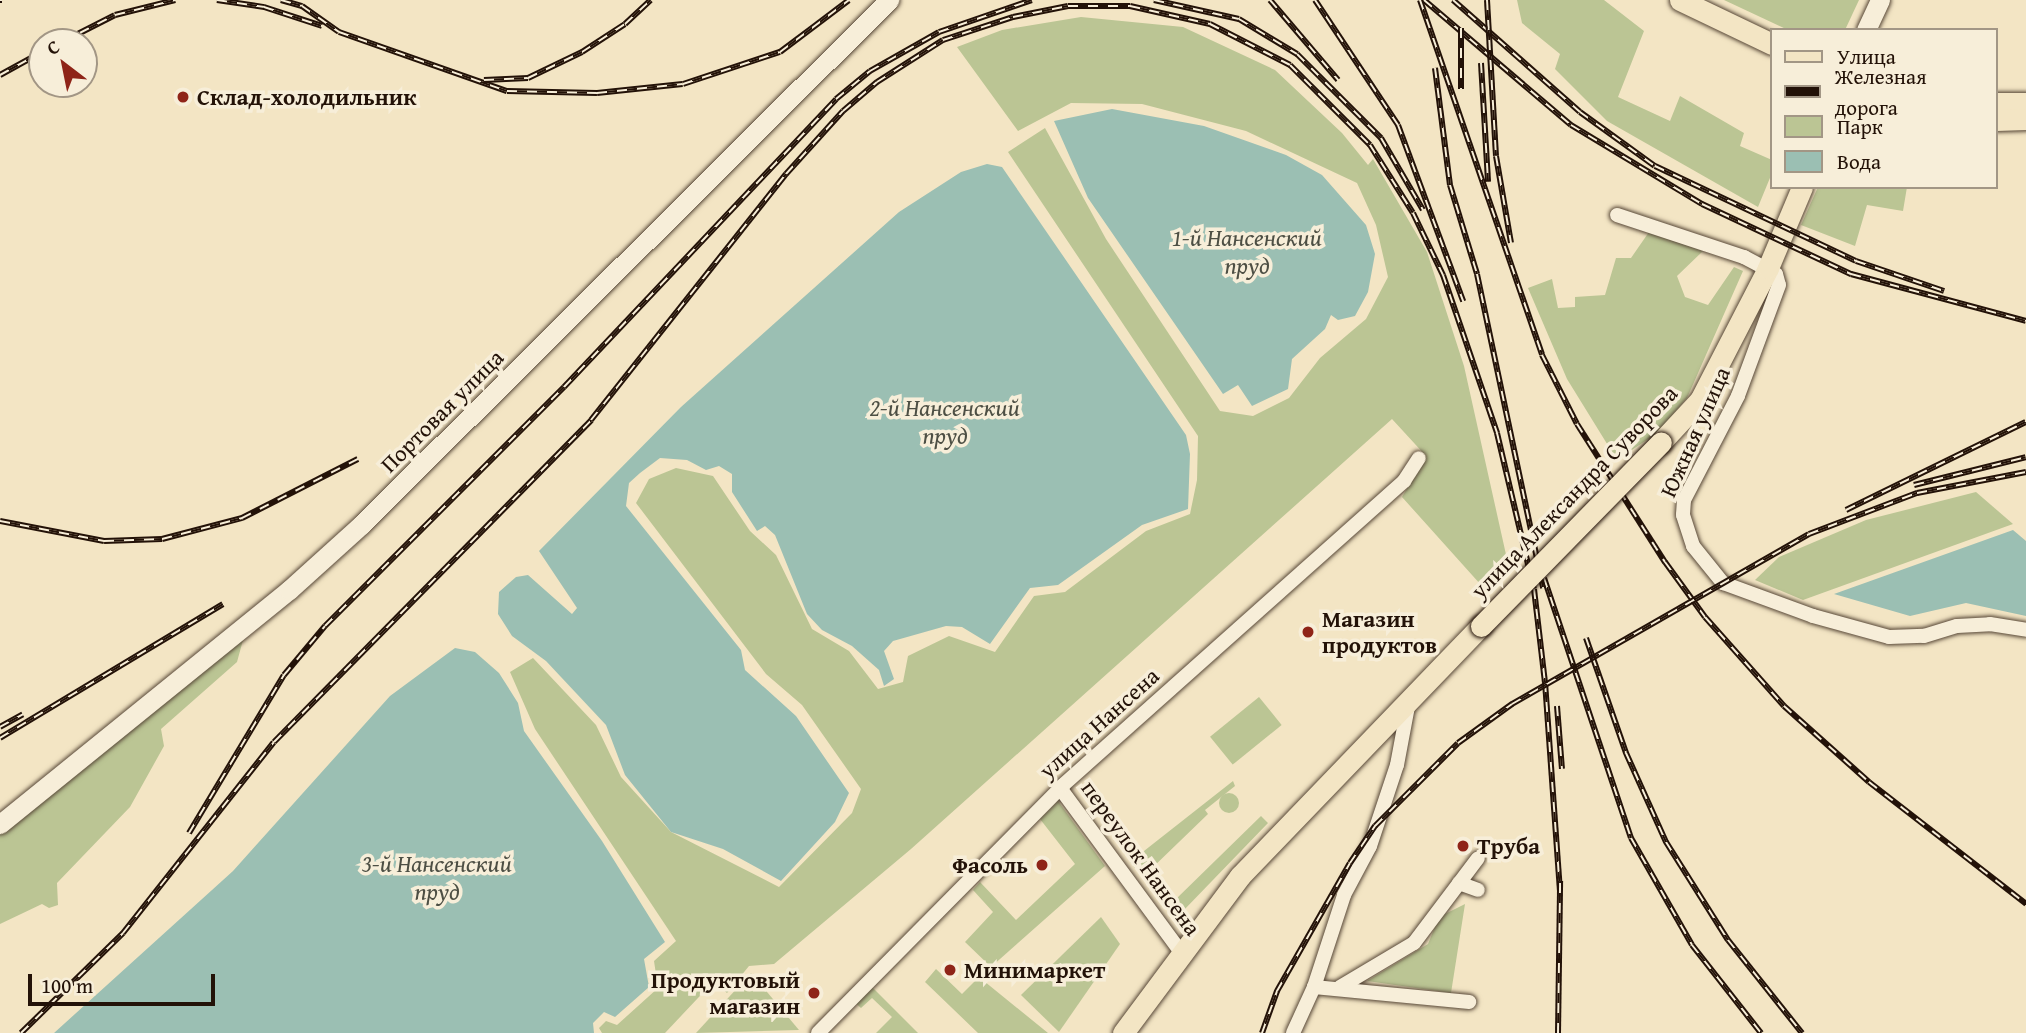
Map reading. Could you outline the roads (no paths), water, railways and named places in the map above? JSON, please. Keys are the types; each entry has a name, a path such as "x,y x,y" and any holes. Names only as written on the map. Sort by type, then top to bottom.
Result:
{"main road":[{"name":"Портовая улица","path":"0,824 289,590 361,525 889,0"},
{"path":"1680,0 1770,43"},
{"path":"1855,28 1868,0"},
{"path":"1867,28 1880,0"},
{"path":"1998,103 2026,103"},
{"path":"1998,120 2026,119"},
{"name":"улица Александра Суворова","path":"1122,1033 1184,956 1240,876 1700,400 1772,271 1801,189"}],"street":[{"path":"1618,215 1772,271"},
{"name":"Южная улица","path":"1772,271 1776,298 1738,396 1684,500 1683,515 1693,546 1723,583 1740,592 1889,637 1924,636 1957,626 1990,624 2026,630"},
{"name":"улица Нансена","path":"818,1033 1060,788 1406,479 1419,458"},
{"path":"1293,1033 1314,987 1344,895 1370,846 1398,765 1409,700"},
{"name":"переулок Нансена","path":"1060,788 1184,956"},
{"path":"1340,988 1367,969 1414,943 1478,858"},
{"path":"1460,883 1478,890"},
{"path":"1367,969 1376,951"},
{"path":"1314,987 1469,1002"}],"water":[{"name":"1-й Нансенский пруд","path":"1112,109 1204,126 1286,155 1322,175 1366,225 1375,254 1368,292 1355,316 1338,320 1331,315 1325,329 1292,359 1288,389 1252,406 1238,385 1223,394 1088,198 1054,121"},
{"name":"2-й Нансенский пруд","path":"987,164 1002,167 1186,435 1190,454 1188,509 1142,525 1058,585 1030,588 990,644 962,627 946,626 893,641 884,651 894,679 884,686 879,670 852,646 822,630 807,614 775,535 765,526 757,531 732,492 732,474 719,466 706,470 687,460 660,458 629,483 626,506 741,650 745,670 796,716 849,793 835,822 781,881 723,849 671,832 625,775 606,725 546,661 512,636 498,614 499,592 516,577 528,575 572,614 577,608 539,551 681,407 899,212 961,172"},
{"path":"2013,530 2026,541 2026,616 1966,603 1910,616 1834,594"},
{"name":"3-й Нансенский пруд","path":"455,648 475,652 499,673 518,703 524,731 602,841 665,942 644,959 649,987 615,1017 604,1012 593,1023 594,1033 54,1033 233,871 390,696"}],"railway":[{"path":"89,28 115,15 175,0"},
{"path":"217,0 264,7 322,26"},
{"path":"281,0 302,6 339,32 507,91 597,93 683,84 780,52 849,0"},
{"path":"484,80 528,78 582,52 625,24 651,0"},
{"path":"189,833 284,675 325,626 564,387 836,99 870,71 939,32 1032,0"},
{"path":"1154,0 1239,19 1297,54 1381,138 1423,210"},
{"path":"1270,0 1338,80"},
{"path":"1315,0 1398,125 1463,301"},
{"path":"1420,0 1542,355 1577,424 1665,562 1705,617 1784,706 1869,782 2026,904"},
{"path":"1424,0 1571,125 1702,204 1851,274 2026,321"},
{"path":"1453,0 1580,112 1655,166 1856,261 1944,291"},
{"path":"1487,0 1496,156 1511,243"},
{"path":"21,1033 123,933 274,742 591,420 786,174 843,111 877,82 943,40 1013,17 1068,6 1130,6 1210,24 1290,65 1370,145 1413,213 1443,275 1497,433 1534,589 1545,682 1560,890"},
{"path":"1461,28 1461,89"},
{"path":"0,75 28,60"},
{"path":"1481,63 1488,182"},
{"path":"1435,68 1450,185 1477,274 1543,588"},
{"path":"1846,510 2026,422"},
{"path":"1914,485 2026,457"},
{"path":"0,521 104,541 162,539 242,518 358,459"},
{"path":"1262,1033 1277,991 1350,863 1375,826 1458,743 1512,704 1809,534 1917,493 2026,472"},
{"path":"1544,578 1631,838 1692,945 1761,1033"},
{"path":"0,738 223,604"},
{"path":"1586,638 1626,753 1666,842 1728,940 1802,1033"},
{"path":"1557,706 1562,769"},
{"path":"0,727 23,714"},
{"path":"1558,1033 1560,881"}],"place":[{"name":"Склад-холодильник","path":"183,97"},
{"name":"Магазин продуктов","path":"1308,632"},
{"name":"Труба","path":"1463,846"},
{"name":"Фасоль","path":"1042,865"},
{"name":"Минимаркет","path":"950,970"},
{"name":"Продуктовый магазин","path":"814,993"}]}
